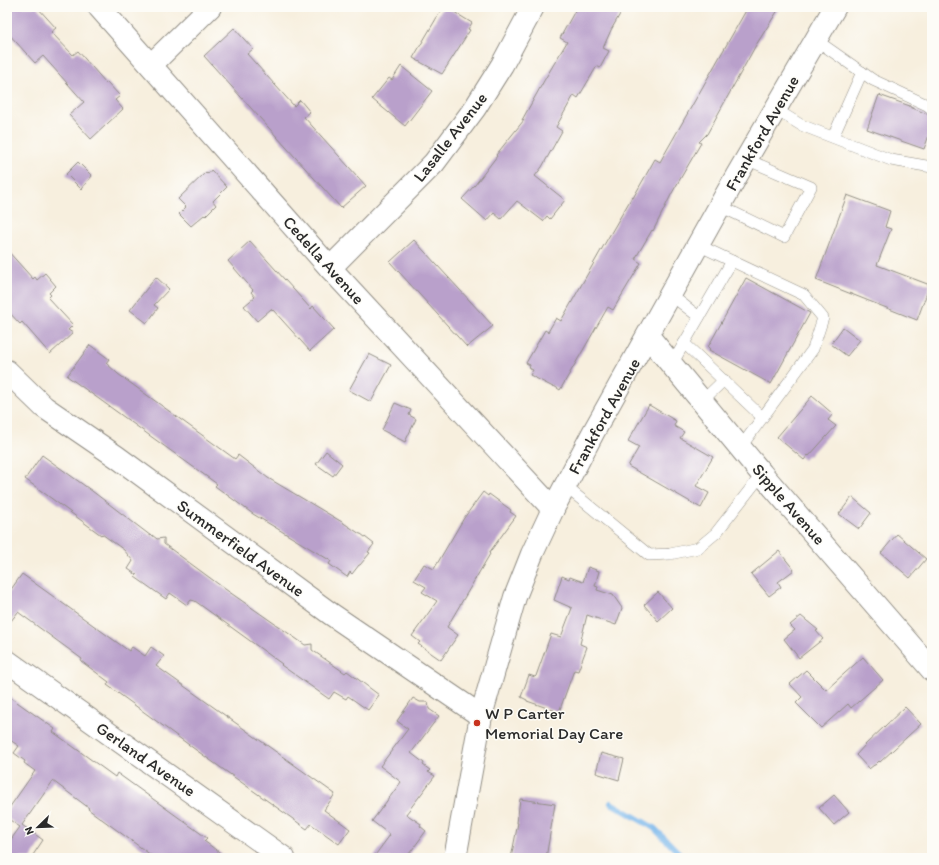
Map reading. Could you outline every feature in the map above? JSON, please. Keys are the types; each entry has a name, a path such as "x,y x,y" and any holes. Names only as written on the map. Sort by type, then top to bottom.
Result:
{"street":[{"name":"Cedella Avenue","path":"99,7 330,268 553,509"},
{"path":"150,65 210,7"},
{"name":"Lasalle Avenue","path":"330,268 438,158 475,108 502,65 533,7"},
{"name":"Frankford Avenue","path":"455,858 481,716 515,597 532,554 553,509 594,430 746,159 836,7"},
{"name":"Sipple Avenue","path":"648,336 762,474 932,670"},
{"name":"Summerfield Avenue","path":"7,371 44,407 117,457 331,614 481,716"},
{"name":"Gerland Avenue","path":"7,661 284,858"}],"lane":[{"path":"816,40 873,80 932,109"},
{"path":"833,137 862,72"},
{"path":"776,109 801,125 891,160 932,167"},
{"path":"720,206 784,237 811,187 746,159"},
{"path":"698,245 804,295 823,318 813,349 740,448"},
{"path":"672,364 732,260"},
{"path":"671,295 699,317"},
{"path":"684,342 762,417"},
{"path":"702,401 724,380"},
{"path":"565,486 649,554 670,554 698,548 716,533 762,474"}],"building":[{"path":"7,7 37,7 56,28 51,32 73,55 78,51 106,83 107,82 120,96 115,100 123,109 91,139 69,115 84,102 43,56 35,63 7,32"},
{"path":"443,7 446,7 472,23 468,29 470,30 442,74 413,58"},
{"path":"577,7 624,7 603,48 609,51 600,68 597,66 578,98 574,95 556,127 562,131 542,167 535,176 565,200 550,219 547,216 543,221 517,201 501,219 494,213 487,221 462,199 475,185 497,156 496,155 524,120 522,120 567,42 560,38"},
{"path":"748,7 780,7 756,45 707,134 699,142 701,143 672,193 653,231 652,230 635,259 641,263 613,310 608,307 560,390 530,375 533,370 529,368 530,365 526,363 545,330 548,332 556,318 561,321 655,159 660,162"},
{"path":"234,28 253,49 247,54 294,106 300,100 310,112 304,117 366,186 341,208 204,56"},
{"path":"401,66 432,91 405,126 372,99 389,78 392,80"},
{"path":"879,95 932,116 932,127 924,149 867,129"},
{"path":"78,162 92,176 81,189 66,174"},
{"path":"211,170 227,187 213,201 216,205 205,216 204,215 191,226 179,214 186,207 178,199 206,172 208,174"},
{"path":"847,195 890,211 885,227 891,229 877,265 930,285 917,320 816,280"},
{"path":"414,240 493,326 467,347 390,262"},
{"path":"250,241 311,309 313,306 334,329 310,351 273,310 272,311 271,309 257,321 244,306 255,297 251,292 253,290 228,261"},
{"path":"7,250 33,279 35,277 37,280 45,273 56,286 49,293 51,295 48,298 73,325 68,330 73,333 50,354 22,322 20,324 7,310"},
{"path":"156,277 169,289 154,305 158,308 147,323 130,310"},
{"path":"746,278 810,313 771,384 709,350 710,349 708,347"},
{"path":"843,327 860,340 847,356 831,344"},
{"path":"90,345 109,359 106,363 118,374 235,459 238,455 268,478 361,534 374,544 368,552 370,553 352,574 350,572 347,577 329,564 331,561 253,514 215,486 217,484 67,376"},
{"path":"369,354 391,365 371,402 349,390"},
{"path":"812,396 833,414 828,420 836,426 804,460 777,437"},
{"path":"395,403 411,410 409,415 416,419 405,442 382,430"},
{"path":"649,405 676,421 674,426 684,432 680,438 713,457 696,486 709,493 701,508 628,466 639,447 628,441"},
{"path":"326,451 342,464 333,476 316,464"},
{"path":"42,455 151,536 152,535 157,539 164,538 164,544 225,589 305,645 312,644 312,650 345,673 347,671 379,695 368,710 348,696 346,699 334,692 329,699 195,601 191,600 187,605 170,593 166,599 135,577 137,575 128,569 133,561 124,550 102,534 101,535 25,479"},
{"path":"483,492 488,496 489,494 511,510 510,512 516,516 489,553 490,554 447,627 458,635 441,660 418,644 420,642 412,636 437,601 422,592 426,587 414,580 424,564 434,569 464,518"},
{"path":"852,497 871,513 859,529 839,514"},
{"path":"897,534 926,559 910,578 881,553"},
{"path":"779,551 794,570 778,582 781,587 769,596 751,574"},
{"path":"588,567 599,571 595,586 598,587 597,590 613,595 622,608 616,625 587,615 580,644 587,647 578,671 574,670 559,712 527,701 521,697 529,675 536,676 551,634 561,637 572,608 554,600 562,576 569,579 570,577 583,582"},
{"path":"22,574 129,651 132,647 145,656 151,647 164,656 156,666 335,794 324,810 350,829 339,844 311,824 307,829 196,750 107,685 109,682 81,661 82,659 18,612 7,626 7,595"},
{"path":"658,592 672,608 658,621 644,605"},
{"path":"801,616 818,630 816,631 823,639 799,658 784,639 795,630 790,625"},
{"path":"863,657 883,680 851,708 848,704 821,728 796,703 802,697 790,684 806,670 826,690"},
{"path":"7,695 55,729 53,732 115,777 117,773 207,838 204,841 227,858 155,858 88,809 89,808 53,781 22,825 43,840 31,858 7,858 7,845 20,827 7,818 7,811 35,771 14,753 19,746 7,738"},
{"path":"413,698 420,702 428,702 429,709 439,716 411,753 424,763 423,765 430,770 428,772 435,776 406,814 421,824 420,826 426,831 406,858 373,858 390,835 372,821 401,782 380,766 408,729 397,721"},
{"path":"905,707 921,724 880,762 879,761 869,769 856,755"},
{"path":"601,753 624,759 619,780 596,773"},
{"path":"834,795 849,812 834,825 819,808"},
{"path":"520,799 555,804 546,858 511,858 518,823"}],"waterway":[{"path":"611,803 654,828 684,858"}],"place":[{"name":"W P Carter Memorial Day Care","path":"477,723"}]}
